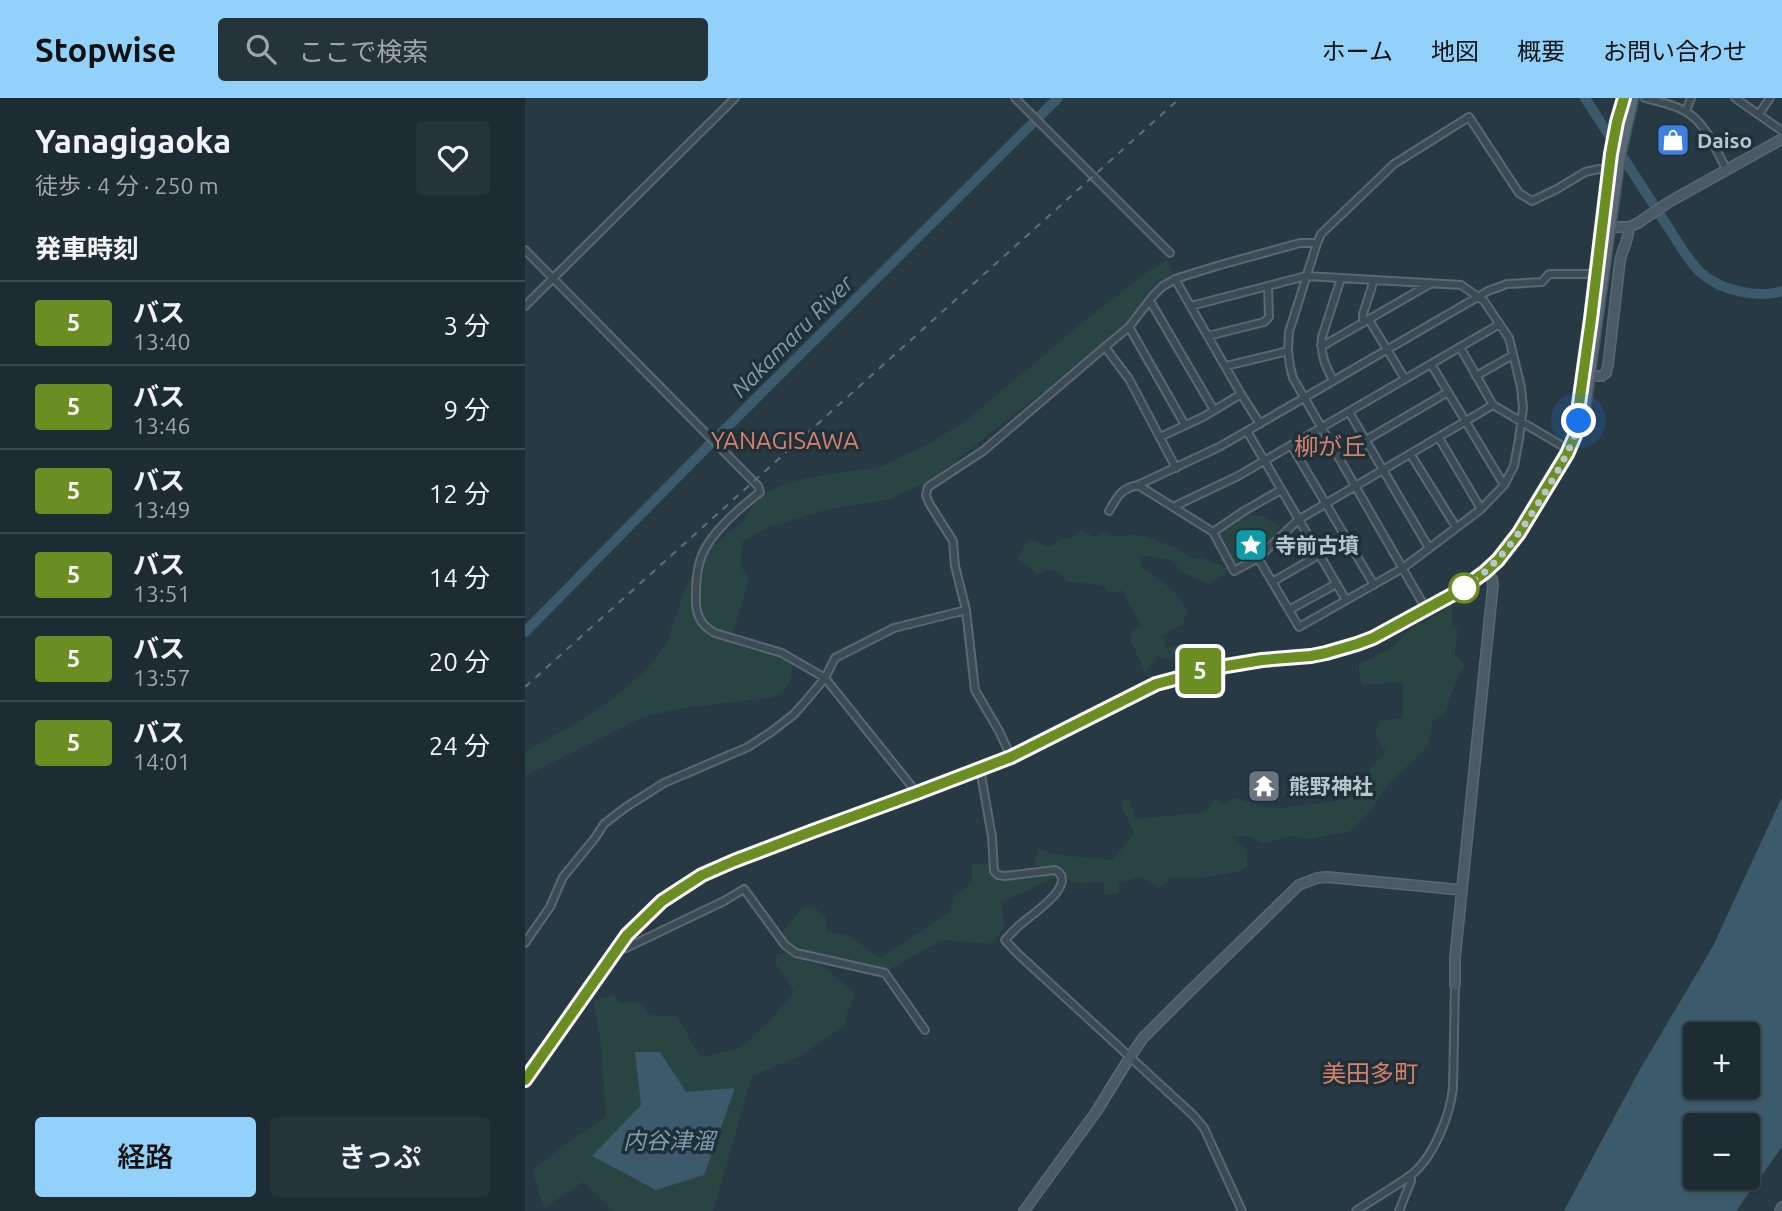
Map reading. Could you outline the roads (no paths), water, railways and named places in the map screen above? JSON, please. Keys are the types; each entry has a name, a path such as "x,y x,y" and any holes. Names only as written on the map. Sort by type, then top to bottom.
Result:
{"main road":[{"path":"1579,421 1579,404 1617,122 1624,98"},
{"path":"525,1080 627,935 662,901 702,875 803,834 1011,757 1156,684 1234,664 1326,653 1373,638 1459,591 1485,572 1519,533 1569,450 1585,407 1610,227 1612,172 1633,98"}],"street":[{"path":"525,306 735,98"},
{"path":"1015,98 1170,253"},
{"path":"1645,98 1686,111 1702,125 1727,170"},
{"path":"1686,111 1691,98"},
{"path":"1735,98 1782,131"},
{"path":"1759,114 1770,98"},
{"path":"1426,609 1293,378 1288,351 1289,332 1317,243 1327,227 1394,164 1469,117 1519,193 1532,201 1584,172 1599,169 1612,172"},
{"path":"1610,227 1629,227 1782,139"},
{"path":"1591,376 1602,376 1606,373 1620,261 1629,227"},
{"path":"1011,757 975,690 966,610 955,566 953,541 929,503 926,495 928,487 982,451 1129,327 1163,286 1175,279 1220,265 1300,243 1317,243"},
{"path":"525,250 758,486 760,492 732,514 702,553 697,575 697,615 707,628 715,633 782,653 825,678 917,793"},
{"path":"1109,511 1121,491 1176,468 1260,424 1478,296 1507,284 1542,282 1549,274 1596,274"},
{"path":"1191,306 1306,276 1461,285 1484,301 1509,338 1522,396 1522,421 1514,466 1504,485 1481,509 1403,568 1299,627 1258,558"},
{"path":"1332,380 1323,361 1321,345 1341,278"},
{"path":"1175,279 1260,424"},
{"path":"1374,280 1363,314 1405,379"},
{"path":"1321,345 1430,284"},
{"path":"1208,336 1264,321 1269,317 1268,286"},
{"path":"1150,301 1214,410"},
{"path":"1173,507 1238,477 1498,324"},
{"path":"1129,327 1185,425"},
{"path":"1459,346 1493,405 1569,450"},
{"path":"1105,347 1129,379 1176,468"},
{"path":"1226,366 1288,351"},
{"path":"1476,376 1513,355"},
{"path":"1431,364 1504,485"},
{"path":"1366,440 1448,392"},
{"path":"1160,437 1203,417 1241,394"},
{"path":"1138,485 1213,531 1234,571 1258,558 1299,520 1493,405"},
{"path":"1349,412 1429,548"},
{"path":"1247,431 1346,600"},
{"path":"1439,438 1481,509"},
{"path":"1291,445 1374,585"},
{"path":"1411,454 1456,527"},
{"path":"1213,531 1281,490"},
{"path":"1272,582 1319,555"},
{"path":"1356,1211 1411,1175 1418,1167 1444,1126 1452,1100 1455,958 1493,585 1492,579 1485,572"},
{"path":"1289,610 1336,584"},
{"path":"525,943 550,907 563,877 604,824 626,807 664,783 748,747 793,715 825,678 835,658 894,628 966,610"},
{"path":"979,769 992,836 994,871 997,875 1055,870 1062,876 1060,888 1054,895 1005,940 1193,1115 1204,1128 1242,1211"},
{"path":"1024,1211 1096,1112 1148,1032 1291,891 1307,881 1327,877 1462,890"},
{"path":"615,951 705,911 744,889 785,945 796,953 885,973 925,1030"},
{"path":"1399,1211 1411,1175"}],"water":[{"path":"1782,797 1782,1147 1760,1178 1760,1113 1683,1113 1683,1190 1751,1190 1736,1211 1564,1211 1639,1071 1713,946"},
{"name":"内谷津溜","path":"635,1052 660,1052 686,1092 735,1088 704,1175 656,1190 592,1156 641,1105"}],"waterway":[{"name":"Nakamaru River","path":"525,632 1058,98"},
{"name":"Nakamaru River","path":"1585,98 1699,271 1718,284 1739,291 1761,294 1782,291"}],"railway":[{"path":"525,687 1180,98"}],"place":[{"name":"Daiso","path":"1673,140"},
{"name":"寺前古墳","path":"1251,545"},
{"name":"熊野神社","path":"1264,786"}],"district":[{"name":"YANAGISAWA","path":"785,440"},
{"name":"柳が丘","path":"1330,446"},
{"name":"美田多町","path":"1370,1073"}]}
